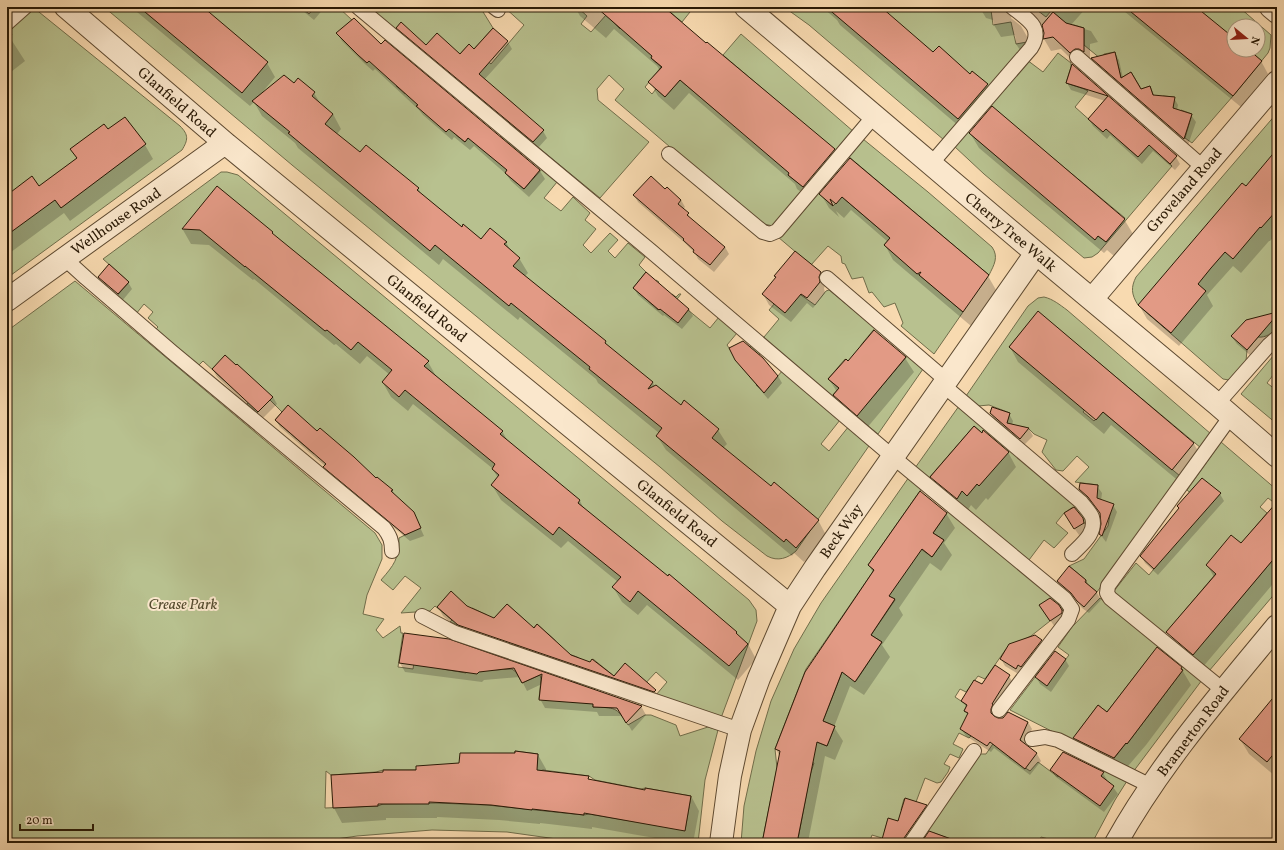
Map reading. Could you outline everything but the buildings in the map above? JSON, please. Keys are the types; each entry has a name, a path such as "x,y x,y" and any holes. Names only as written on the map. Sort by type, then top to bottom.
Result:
{"street":[{"name":"Glanfield Road","path":"66,7 225,143 790,606"},
{"name":"Cherry Tree Walk","path":"746,7 1277,456"},
{"path":"1271,7 1277,12"},
{"name":"Groveland Road","path":"1092,299 1277,82"},
{"name":"Wellhouse Road","path":"7,300 225,143"},
{"name":"Beck Way","path":"721,843 730,776 740,730 759,678 790,606 892,457 1036,253"},
{"name":"Bramerton Road","path":"1116,843 1151,786 1223,690 1277,626"}],"lane":[{"path":"7,23 25,7"},
{"path":"358,7 652,252 892,457 1065,599 1072,609 1068,620 999,710"},
{"path":"930,164 1031,48 1035,41 1035,28 1012,7"},
{"path":"1077,57 1204,168"},
{"path":"669,154 763,232 770,234 777,231 874,116"},
{"path":"64,258 172,352 384,528 392,542 392,551"},
{"path":"827,278 1081,502 1092,517 1093,529 1091,534 1072,554"},
{"path":"1223,690 1110,598 1107,593 1108,586 1224,410 1269,345 1277,338"},
{"path":"422,616 455,633 740,730"},
{"path":"1032,739 1045,737 1058,740 1151,786"},
{"path":"911,843 974,751"}],"green space":[{"path":"104,7 301,7 309,14 315,7 338,7 352,20 337,34 367,63 373,57 410,70 396,86 405,94 419,78 423,108 446,132 461,116 469,118 456,135 465,142 483,122 497,140 502,135 522,152 505,173 524,189 542,169 557,182 544,198 561,211 573,197 590,213 585,220 596,229 583,245 591,253 610,233 618,240 608,251 615,258 628,243 645,257 639,265 646,272 633,288 643,296 656,280 659,282 645,298 658,310 672,294 676,297 681,294 666,313 688,310 710,328 719,317 737,333 727,345 729,348 746,350 752,345 760,354 743,368 769,369 756,385 764,392 783,370 840,420 821,444 829,451 849,426 871,443 796,551 790,556 779,559 767,556 722,521 660,467 292,165"},
{"path":"367,7 480,7 493,28 474,49 469,44 450,65 484,58 491,64 524,25 504,7 577,7 587,16 581,24 591,32 606,15 620,29 627,21 659,48 651,58 661,67 645,87 652,94 656,89 665,97 680,80 725,118 797,163 788,175 806,189 773,226 764,224 752,217 615,100 624,89 609,75 597,89 598,100 649,142 600,198 505,120 516,106 499,92 488,104 485,104 401,23 394,30"},
{"path":"664,7 694,7 682,22"},
{"path":"784,7 980,7 991,10 993,25 1011,22 1016,44 1027,42 944,140 809,25"},
{"path":"1033,7 1239,7 1252,18 1226,18 1226,58 1264,58 1192,143 1185,138 1192,114 1181,110 1177,121 1172,119 1174,97 1163,96 1162,105 1157,105 1150,86 1139,90 1140,87 1131,72 1121,78 1115,52 1104,54 1101,59 1084,45 1084,28 1074,25 1069,26 1051,11 1046,17"},
{"path":"34,8 180,126 185,132 187,138 182,150 7,278 7,39 12,35 9,30"},
{"path":"1266,31 1271,35 1268,53 1266,55"},
{"path":"741,34 854,132 837,152 723,55"},
{"path":"1058,53 1071,63 1066,83 1088,91 1075,107 1103,132 1115,118 1130,133 1122,143 1138,157 1151,142 1156,151 1172,166 1098,253 1092,257 1084,258 984,174 954,146 967,131 1095,239 1098,236 1106,242 1125,218 989,105 1027,60 1043,72"},
{"path":"1277,113 1277,328 1266,336 1258,337 1247,350 1246,361 1229,380 1223,379 1138,305 1132,291 1133,284 1136,277"},
{"path":"863,139 992,247 995,258 989,275 848,156"},
{"path":"221,172 238,175 749,600 756,610 757,621 721,718 656,695 667,682 656,672 642,687 625,664 614,676 593,659 588,664 577,657 558,650 555,640 537,624 517,646 509,640 526,621 507,604 487,626 483,625 487,615 472,608 463,627 450,622 452,620 435,606 430,611 401,613 421,588 405,576 393,590 381,580 397,557 399,538 409,533 377,509 374,511 344,486 349,482 335,470 331,475 323,468 326,463 315,452 314,454 275,420 282,412 270,400 257,413 247,404 258,393 247,383 238,393 203,361 197,367 154,331 158,327 148,318 153,312 144,304 136,314 116,297 129,282 103,259"},
{"path":"817,192 833,206 842,197 890,238 884,245 963,312 934,354 901,326 903,323 895,303 884,307 872,292 869,293 863,277 852,279 845,264 842,263 841,256 828,246 811,265 778,237"},
{"name":"Crease Park","path":"75,281 375,533 382,545 382,559 367,595 363,614 384,619 376,630 383,638 400,626 401,633 403,633 398,667 413,669 415,656 443,669 466,673 468,665 491,658 492,670 512,669 516,672 522,683 540,675 539,699 567,682 583,683 595,687 593,707 614,709 621,714 628,725 645,715 651,715 676,725 680,736 708,727 718,730 705,780 698,843 585,843 507,832 432,830 357,836 309,843 7,843 7,331","holes":["515,751 538,754 536,772 543,770 589,776 595,780 641,789 645,788 691,796 685,830 589,814 584,815 487,805 436,803 383,804 378,806 325,808 326,771 331,775 376,772 383,770 416,770 459,767 513,770"]},
{"path":"788,288 791,288 815,305 826,291 829,290 875,328 861,345 857,368 845,359 828,379 839,388 832,396 764,340 764,337 779,319 769,310"},
{"path":"1044,297 1067,310 1211,434 1201,448 1038,312 1009,347 1025,360 1032,352 1091,401 1083,412 1094,421 1103,412 1180,476 1097,592 1087,584 1086,580 1069,566 1084,559 1108,526 1110,514 1096,498 1098,485 1075,482 1089,467 1077,456 1063,471 1056,470 1042,452 1047,440 1034,434 1028,428 1006,424 1010,413 989,405 978,406 966,396 1028,306 1038,298"},
{"path":"908,355 923,369 878,434 854,414 863,404 866,405"},
{"path":"1274,355 1277,368 1267,383 1276,390 1277,388 1277,424 1241,394"},
{"path":"959,406 1078,506 1089,525 1084,523 1073,507 1064,513 1056,523 1068,533 1054,548 1044,540 1029,560 954,500 962,491 967,496 977,484 979,486 1006,454 974,426 928,479 915,468"},
{"path":"1221,442 1277,490 1277,505 1268,498 1260,507 1267,513 1164,635 1115,595 1114,591 1136,563 1149,575 1203,504 1187,490"},
{"path":"909,477 922,488 868,565 874,570 806,669 775,749 777,768 762,843 741,843 744,806 756,751 771,701 794,649 821,603"},
{"path":"949,510 1062,605 1063,610 1059,614 1040,605 1050,621 1031,636 1006,649 985,679 978,676 966,692 960,689 955,697 967,705 964,711 981,720 969,738 959,733 953,744 963,749 959,758 950,754 944,764 950,767 941,782 937,783 925,778 916,802 904,799 901,810 911,813 908,824 888,819 885,830 894,832 892,841 872,835 869,843 810,843 810,841 798,839 810,775 814,763 807,761 814,741 827,746 835,726 823,721 842,672 856,681 882,642 871,635 895,600 888,595 921,549 932,557 944,540 933,533"},
{"path":"1277,555 1277,591 1209,671 1188,654 1197,644 1200,646"},
{"path":"1100,598 1202,680 1133,772 1112,761 1126,743 1127,744 1183,670 1155,650 1107,712 1098,705 1078,732 1088,740 1083,747 1010,710 1045,664 1055,673 1069,655 1058,647 1072,627"},
{"path":"999,735 1020,739 1021,741 1009,757 1030,771 1038,762 1058,777 1060,775 1078,788 1097,765 1127,781 1092,843 1056,843 1056,841 1041,837 1039,843 990,843 983,841 982,843 961,843 934,833 931,839 923,836 980,754 986,754"}]}
